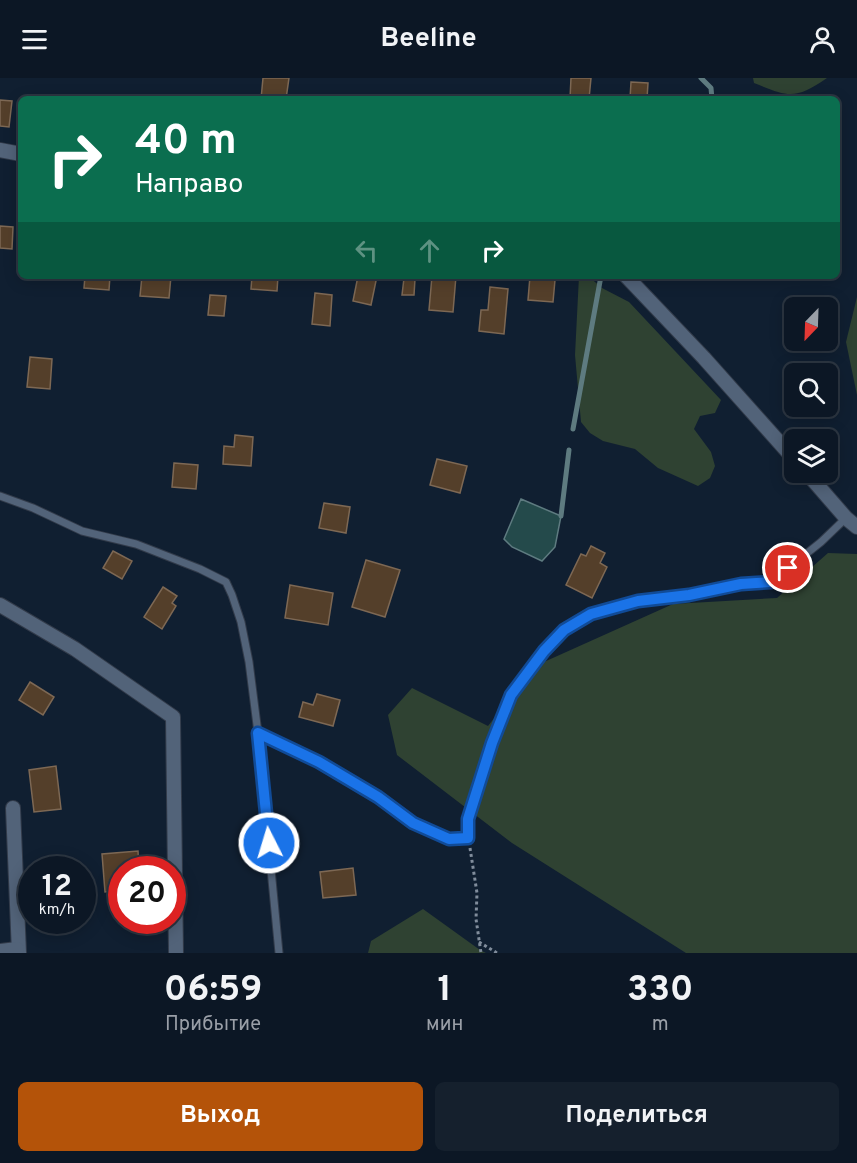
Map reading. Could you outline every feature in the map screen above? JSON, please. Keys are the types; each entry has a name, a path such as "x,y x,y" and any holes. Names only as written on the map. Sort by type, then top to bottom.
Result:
{"street":[{"path":"0,150 18,153"},
{"path":"629,279 704,358 784,448"},
{"path":"816,483 852,522"},
{"path":"0,605 75,649 173,717 176,953"},
{"path":"0,951 18,951 13,808"}],"lane":[{"path":"0,495 82,531 136,544 200,568 226,582 241,622 249,662 279,953"},
{"path":"258,733 319,762 378,797 413,823 449,839 468,838 468,819 492,743 511,695 544,651 564,630 591,614 638,601 689,595 741,584 771,582 821,542 852,522"}],"path":[{"path":"468,838 477,892 476,919 480,953"},
{"path":"479,942 497,953"}],"shaded area":[{"path":"753,78 827,78 807,90 792,94 754,83"},
{"path":"579,279 592,279 602,288 629,302 721,400 715,413 700,416 694,429 711,452 715,466 710,478 698,486 658,468 635,449 603,441 590,433 581,422 575,355"},
{"path":"857,297 857,395 846,342"},
{"path":"521,499 561,516 555,547 542,561 512,547 504,539"},
{"path":"828,553 857,554 857,953 686,953 512,843 397,755 388,715 412,688 488,726 535,666 673,604 777,598"},
{"path":"423,909 486,953 368,953 371,941"}],"building":[{"path":"263,78 289,78 286,96 261,96"},
{"path":"571,78 591,78 589,96 570,96"},
{"path":"631,82 648,83 647,96 630,96"},
{"path":"0,100 12,101 9,127 0,126"},
{"path":"0,226 13,227 12,249 0,248"},
{"path":"85,279 110,279 109,290 84,288"},
{"path":"142,279 171,279 169,298 140,296"},
{"path":"252,279 278,279 277,291 251,289"},
{"path":"357,279 376,279 371,305 353,301"},
{"path":"404,279 415,279 414,295 402,295"},
{"path":"432,279 456,279 453,312 429,310"},
{"path":"530,279 555,280 553,302 528,300"},
{"path":"490,287 508,289 504,334 479,331 481,310 488,310"},
{"path":"315,293 332,295 330,326 312,324"},
{"path":"210,295 226,296 224,316 208,315"},
{"path":"30,357 52,359 50,389 27,387"},
{"path":"235,435 253,437 251,466 223,464 224,446 234,447"},
{"path":"437,459 467,466 460,493 430,485"},
{"path":"174,463 198,465 196,489 172,487"},
{"path":"324,503 350,507 346,533 319,528"},
{"path":"591,546 605,553 600,563 607,567 592,598 566,585 581,554 586,556"},
{"path":"113,551 132,561 122,579 103,568"},
{"path":"366,560 400,570 385,617 352,607"},
{"path":"290,585 333,593 328,625 285,618"},
{"path":"163,587 177,596 172,603 176,606 162,629 144,617"},
{"path":"30,682 54,697 43,715 19,700"},
{"path":"317,694 340,700 333,726 299,717 303,702 313,705"},
{"path":"56,766 61,809 34,812 29,770"},
{"path":"138,851 138,856 108,856 108,892 105,892 102,854"},
{"path":"353,868 356,895 323,898 320,872"}],"waterway":[{"path":"701,78 711,88 712,96"},
{"path":"573,429 600,279"},
{"path":"561,516 569,450"}],"route":[{"path":"269,843 258,733 319,762 378,797 413,823 449,839 468,838 468,819 492,743 511,695 544,651 564,630 591,614 638,601 689,595 741,584 771,582 788,568"}]}
